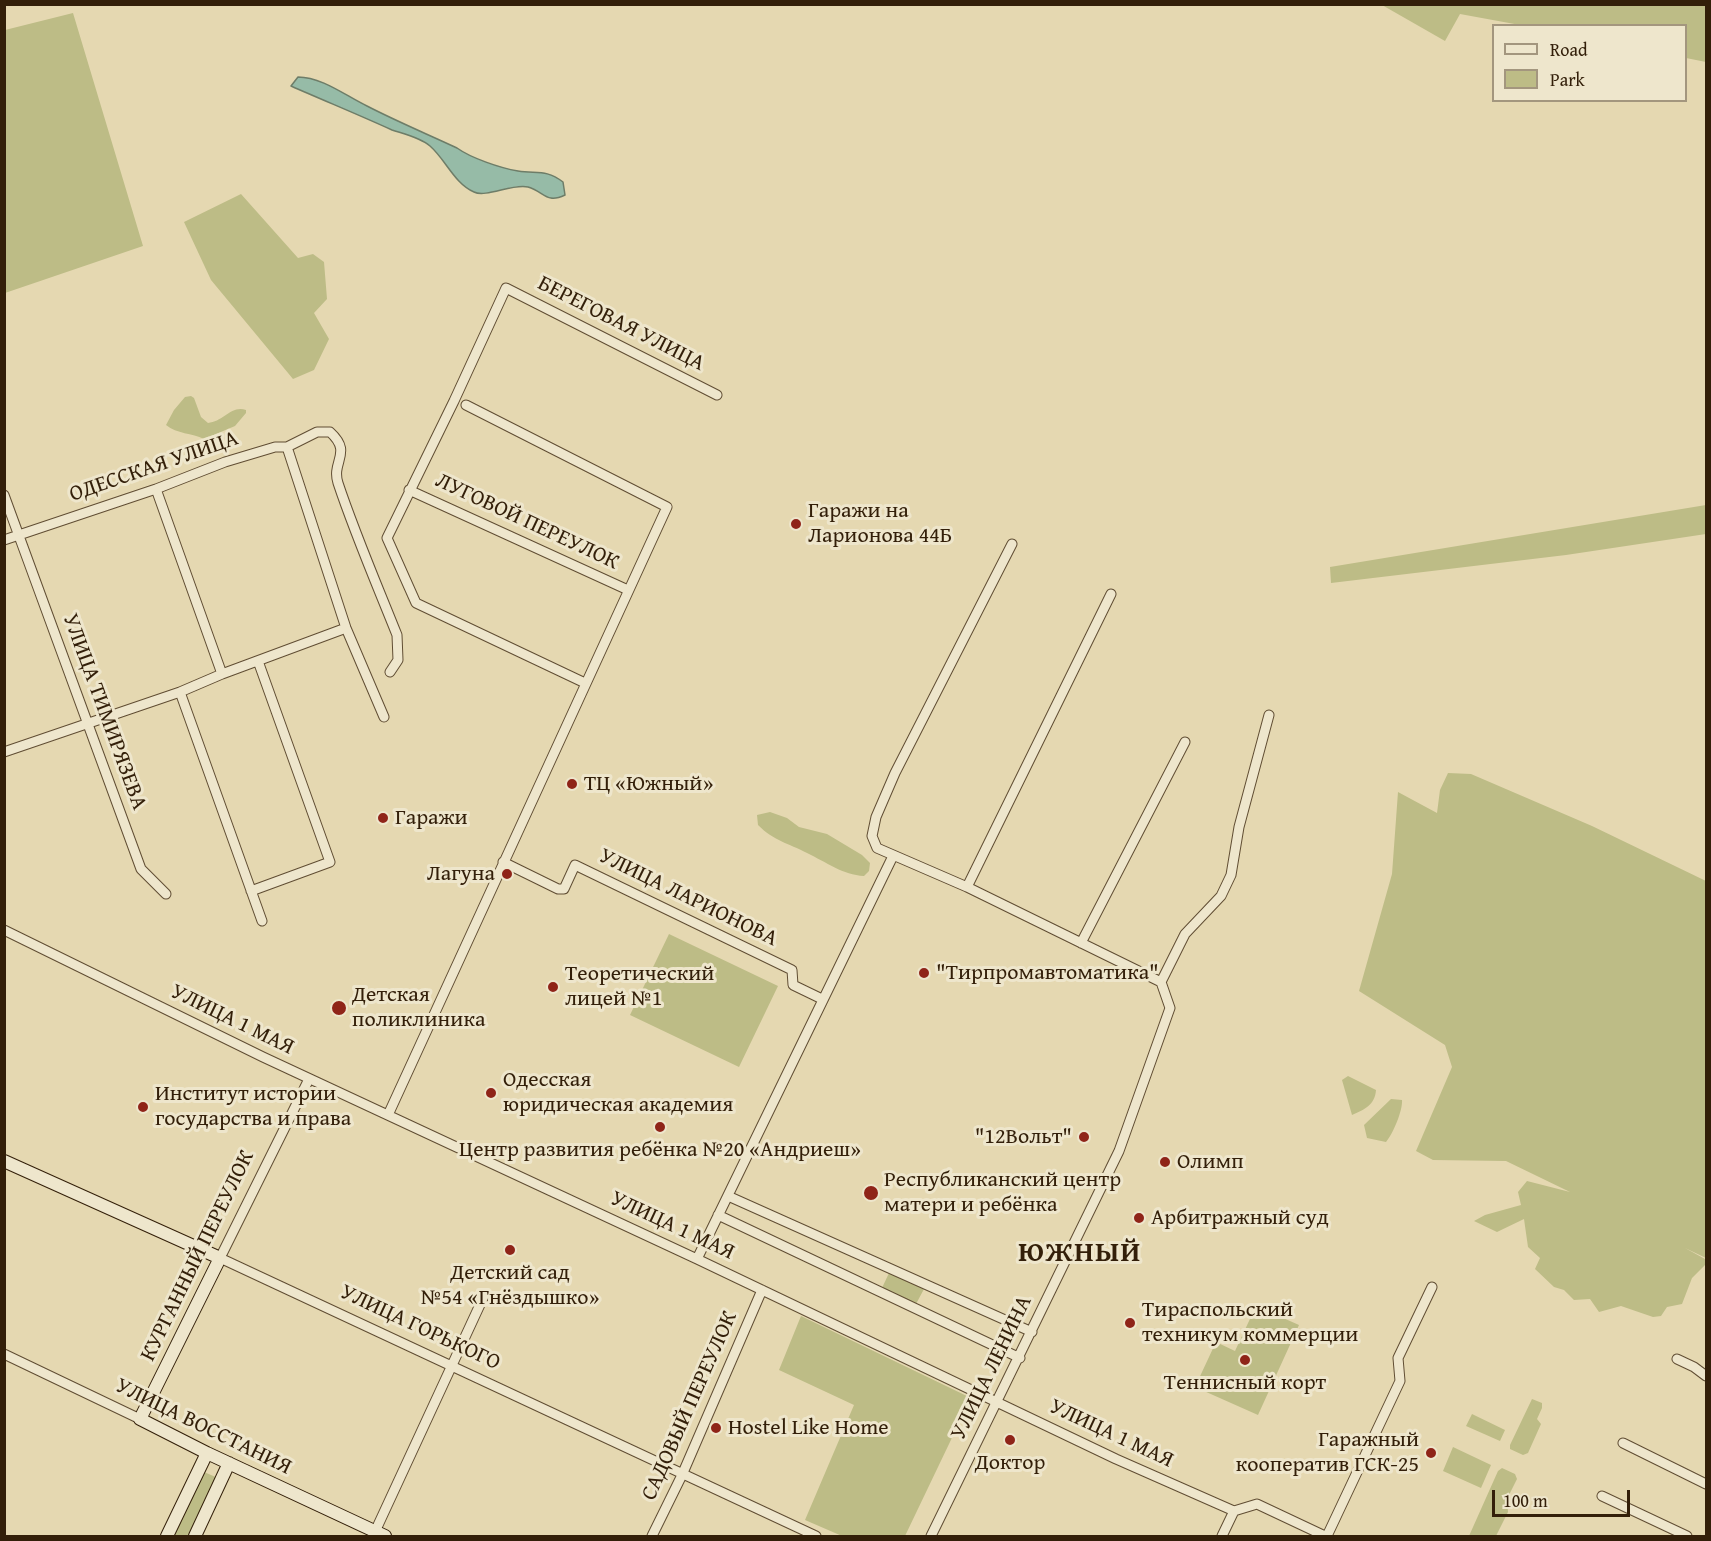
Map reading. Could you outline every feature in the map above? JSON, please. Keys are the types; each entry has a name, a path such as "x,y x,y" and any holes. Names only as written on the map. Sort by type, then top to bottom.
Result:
{"street":[{"name":"БЕРЕГОВАЯ УЛИЦА","path":"409,490 506,288 717,395"},
{"path":"388,1115 667,507 466,405"},
{"name":"ОДЕССКАЯ УЛИЦА","path":"4,540 156,489 260,450 287,447 317,432 330,432 339,439 342,449 337,479 397,635 398,660 390,672"},
{"path":"287,447 346,628 384,717"},
{"path":"156,489 222,674"},
{"name":"ЛУГОВОЙ ПЕРЕУЛОК","path":"409,490 628,590"},
{"path":"409,490 387,538 416,603 585,683"},
{"name":"УЛИЦА ТИМИРЯЗЕВА","path":"4,495 141,869 166,894"},
{"path":"1012,544 895,772 876,817 872,836 877,848 967,887 1161,982 1185,934 1221,896 1231,875 1239,827 1269,715"},
{"path":"967,887 1111,594"},
{"path":"4,752 180,692 346,628"},
{"path":"251,891 330,862 258,661"},
{"path":"180,692 262,921"},
{"path":"1081,943 1185,742"},
{"path":"697,1259 893,856"},
{"name":"УЛИЦА ЛАРИОНОВА","path":"503,862 558,889 564,889 576,866 792,970 793,985 822,999"},
{"name":"УЛИЦА 1 МАЯ","path":"4,930 309,1078 697,1259 997,1403 1234,1511"},
{"name":"УЛИЦА ЛЕНИНА","path":"931,1536 1020,1358 1119,1151 1170,1008 1161,982"},
{"name":"КУРГАННЫЙ ПЕРЕУЛОК","path":"140,1419 309,1078"},
{"name":"УЛИЦА ГОРЬКОГО","path":"4,1161 220,1258 816,1536"},
{"path":"728,1196 1032,1332"},
{"path":"718,1215 1020,1358"},
{"path":"1222,1536 1234,1511 1257,1504 1326,1536 1400,1381 1398,1358 1432,1287"},
{"name":"САДОВЫЙ ПЕРЕУЛОК","path":"652,1536 682,1475 762,1290"},
{"path":"377,1535 484,1296"},
{"name":"УЛИЦА ВОССТАНИЯ","path":"4,1354 377,1535"},
{"path":"1677,1359 1707,1376"},
{"path":"1623,1443 1707,1484"},
{"path":"167,1536 207,1453"},
{"path":"195,1536 229,1463"},
{"path":"1602,1496 1687,1536"}],"green space":[{"path":"1382,5 1706,5 1706,62 1687,58 1687,24 1515,24 1460,14 1445,41"},
{"path":"73,13 143,246 5,293 5,30"},
{"path":"241,194 298,258 313,254 324,262 327,299 314,313 329,339 314,370 293,379 211,280 184,222"},
{"path":"185,397 194,398 201,417 208,423 236,410 246,410 246,413 235,426 204,439 166,425 174,410"},
{"path":"1706,505 1706,534 1566,555 1331,583 1330,567"},
{"path":"1448,773 1471,774 1592,826 1706,881 1706,1258 1685,1248 1705,1259 1705,1265 1692,1278 1682,1304 1667,1307 1661,1316 1653,1317 1621,1306 1599,1312 1590,1299 1574,1300 1564,1290 1554,1287 1535,1269 1540,1258 1528,1247 1524,1219 1497,1232 1474,1221 1485,1215 1521,1205 1518,1192 1527,1181 1570,1192 1506,1161 1433,1160 1416,1151 1452,1067 1445,1045 1359,991 1392,874 1398,792 1437,813 1440,790"},
{"path":"770,812 787,818 799,827 827,834 862,855 870,863 869,871 864,876 849,873 776,838 758,825 757,815"},
{"path":"669,934 778,986 739,1067 630,1015"},
{"path":"1348,1076 1376,1090 1374,1100 1365,1109 1352,1115 1342,1080"},
{"path":"1391,1099 1402,1100 1402,1104 1389,1138 1386,1142 1367,1138 1364,1125"},
{"path":"889,1273 924,1289 916,1304 882,1288"},
{"name":"Теннисный корт","path":"1256,1306 1299,1325 1258,1415 1195,1387 1216,1342 1235,1351"},
{"path":"801,1316 971,1398 905,1536 842,1536 805,1520 854,1405 779,1370"},
{"path":"1532,1399 1542,1403 1537,1419 1541,1424 1528,1453 1523,1455 1510,1449 1510,1445"},
{"path":"1472,1414 1505,1430 1500,1441 1466,1426"},
{"path":"1453,1447 1491,1465 1481,1488 1443,1471"},
{"path":"1502,1468 1515,1474 1517,1479 1507,1499 1508,1512 1496,1536 1469,1536 1498,1471"},
{"path":"204,1472 218,1478 190,1536 173,1536"}],"shaded area":[{"path":"298,77 325,84 378,112 486,162 511,170 551,175 563,182 565,195 549,198 534,189 522,186 485,193 474,192 461,183 426,143 291,86"}],"place":[{"name":"Гаражи на Ларионова 44Б","path":"796,524"},
{"name":"ТЦ «Южный»","path":"572,784"},
{"name":"Гаражи","path":"383,818"},
{"name":"Лагуна","path":"507,874"},
{"name":"\"Тирпромавтоматика\"","path":"924,973"},
{"name":"Теоретический лицей №1","path":"553,987"},
{"name":"Детская поликлиника","path":"339,1008"},
{"name":"Одесская юридическая академия","path":"491,1093"},
{"name":"Институт истории государства и права","path":"143,1107"},
{"name":"Центр развития ребёнка №20 «Андриеш»","path":"660,1127"},
{"name":"\"12Вольт\"","path":"1084,1137"},
{"name":"Олимп","path":"1165,1162"},
{"name":"Республиканский центр матери и ребёнка","path":"871,1193"},
{"name":"Арбитражный суд","path":"1139,1218"},
{"name":"Детский сад №54 «Гнёздышко»","path":"510,1250"},
{"name":"Тираспольский техникум коммерции","path":"1130,1323"},
{"name":"Теннисный корт","path":"1245,1360"},
{"name":"Hostel Like Home","path":"716,1428"},
{"name":"Доктор","path":"1010,1440"},
{"name":"Гаражный кооператив ГСК-25","path":"1431,1453"}],"district":[{"name":"ЮЖНЫЙ","path":"1080,1254"}]}
